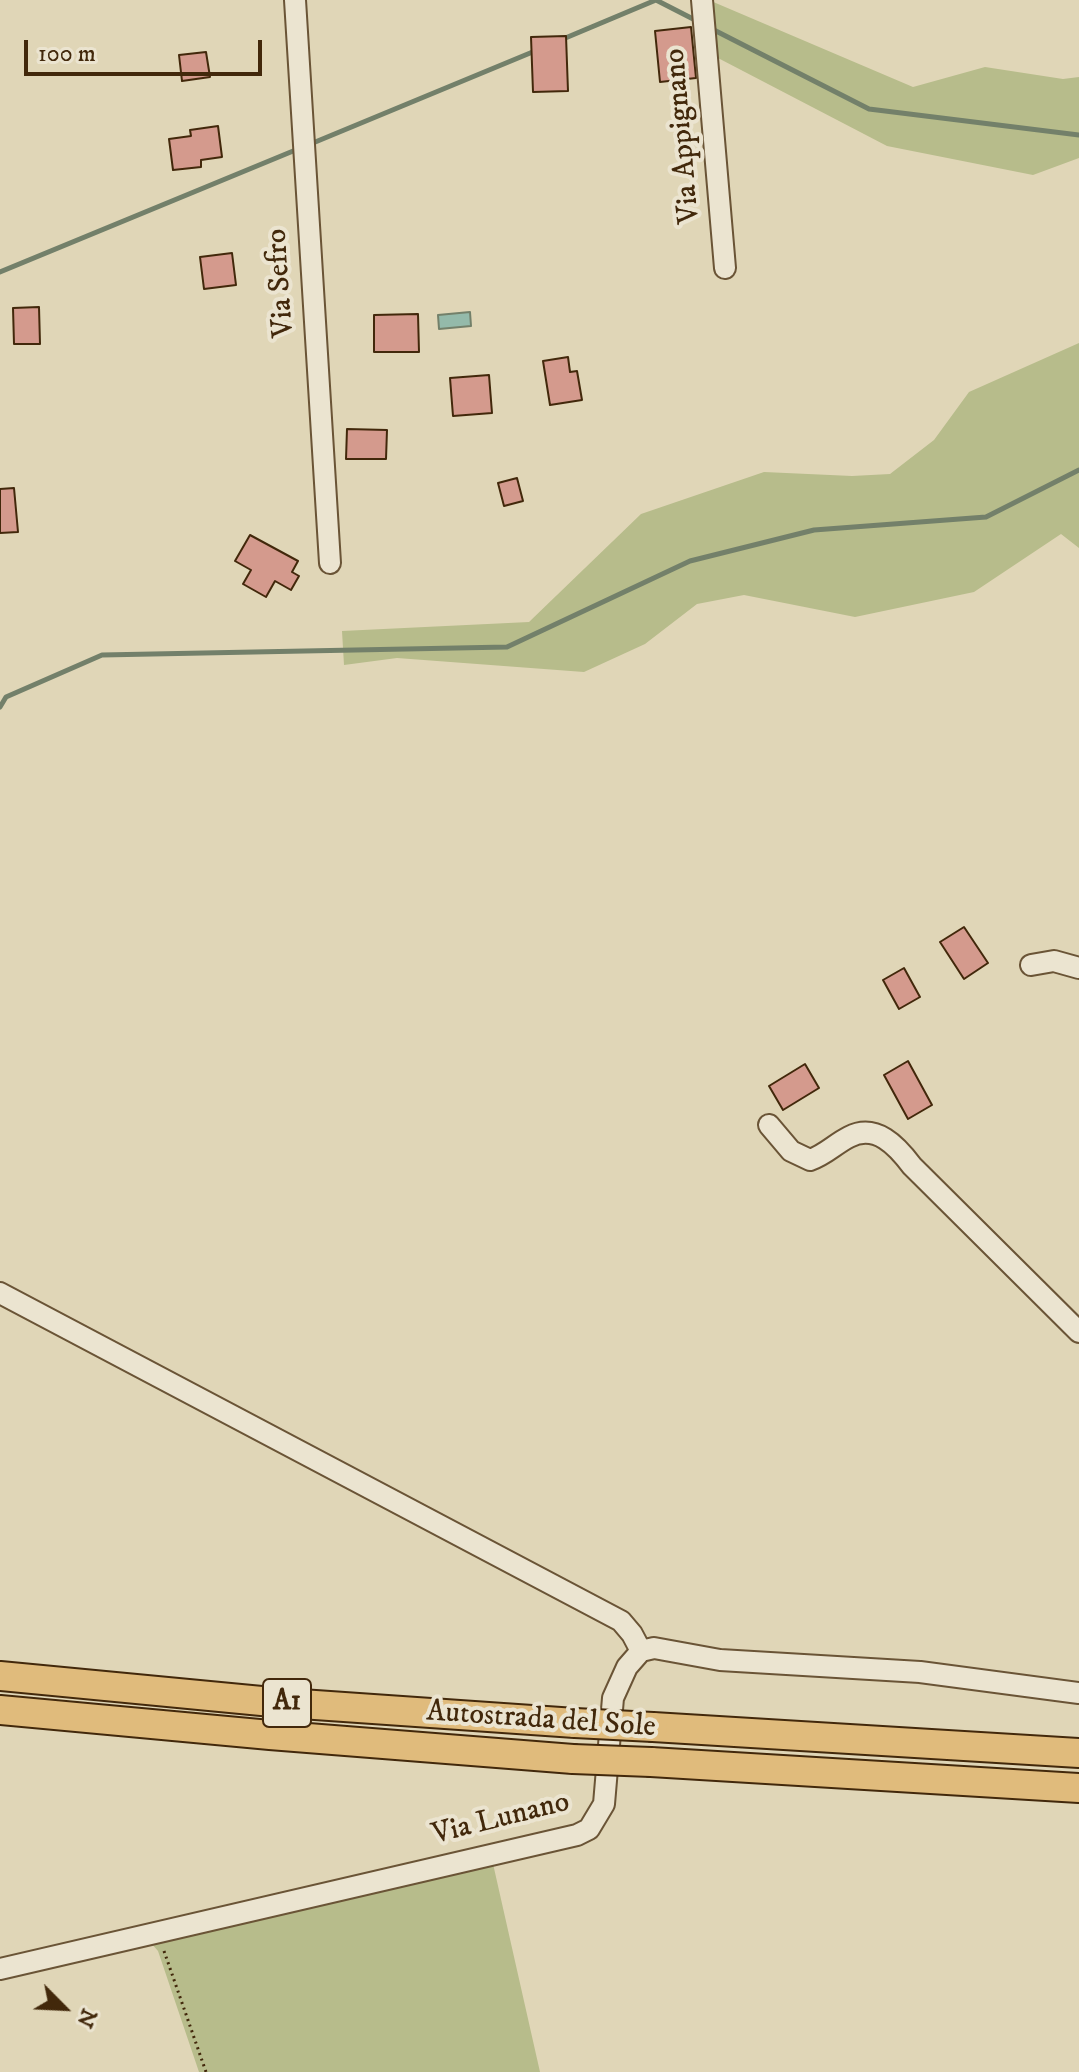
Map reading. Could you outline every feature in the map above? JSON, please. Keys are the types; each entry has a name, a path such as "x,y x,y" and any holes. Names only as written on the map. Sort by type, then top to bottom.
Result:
{"highway":[{"name":"Autostrada del Sole","path":"0,1676 272,1702 1079,1753"},
{"name":"Autostrada del Sole","path":"0,1710 573,1759 1079,1788"}],"street":[{"name":"Via Sefro","path":"295,0 330,563"},
{"name":"Via Appignano","path":"702,0 725,268"},
{"path":"1031,965 1054,961 1079,968"},
{"path":"769,1125 791,1151 810,1160 850,1136 863,1132 876,1134 895,1144 912,1166 1079,1332"},
{"path":"0,1293 621,1621 641,1651 654,1648 720,1660 920,1672 1079,1693"},
{"name":"Via Lunano","path":"0,1969 577,1835 589,1829 604,1804 613,1698 627,1667 641,1651"}],"path":[{"path":"158,1933 206,2072"}],"shaded area":[{"path":"711,1 913,87 985,67 1063,79 1079,77 1079,158 1033,175 887,146 718,58"},
{"path":"470,312 471,326 439,329 438,315"},
{"path":"1079,343 1079,548 1061,534 974,592 855,617 744,595 697,604 645,644 584,672 397,658 344,665 342,631 529,622 641,514 764,472 852,476 890,474 934,440 969,392"},
{"path":"489,1846 540,2072 199,2072 158,1951 137,1927"}],"building":[{"path":"691,27 696,78 660,82 655,31"},
{"path":"566,36 568,91 533,92 531,37"},
{"path":"206,52 210,77 182,81 179,55"},
{"path":"218,126 222,157 201,160 201,167 173,170 169,139 191,136 190,130"},
{"path":"232,253 236,285 204,289 200,257"},
{"path":"39,307 40,344 14,344 13,308"},
{"path":"418,314 419,352 374,352 374,315"},
{"path":"568,357 570,372 577,371 582,400 550,405 543,361"},
{"path":"489,375 492,413 453,416 450,378"},
{"path":"347,429 387,430 386,459 346,459"},
{"path":"517,478 523,501 504,506 498,483"},
{"path":"14,488 18,532 0,533 0,489"},
{"path":"250,535 298,561 292,572 299,576 291,590 275,581 266,597 243,584 251,570 235,561"},
{"path":"964,927 988,963 964,979 940,942"},
{"path":"904,968 920,997 899,1009 883,980"},
{"path":"908,1061 932,1105 908,1119 884,1075"},
{"path":"805,1064 819,1088 783,1110 769,1086"}],"waterway":[{"path":"563,39 656,0 699,22"},
{"path":"712,29 869,109 1079,135"},
{"path":"308,145 535,51"},
{"path":"0,272 298,149"},
{"path":"0,707 6,697 102,655 507,647 690,561 814,530 986,517 1079,470"}]}
